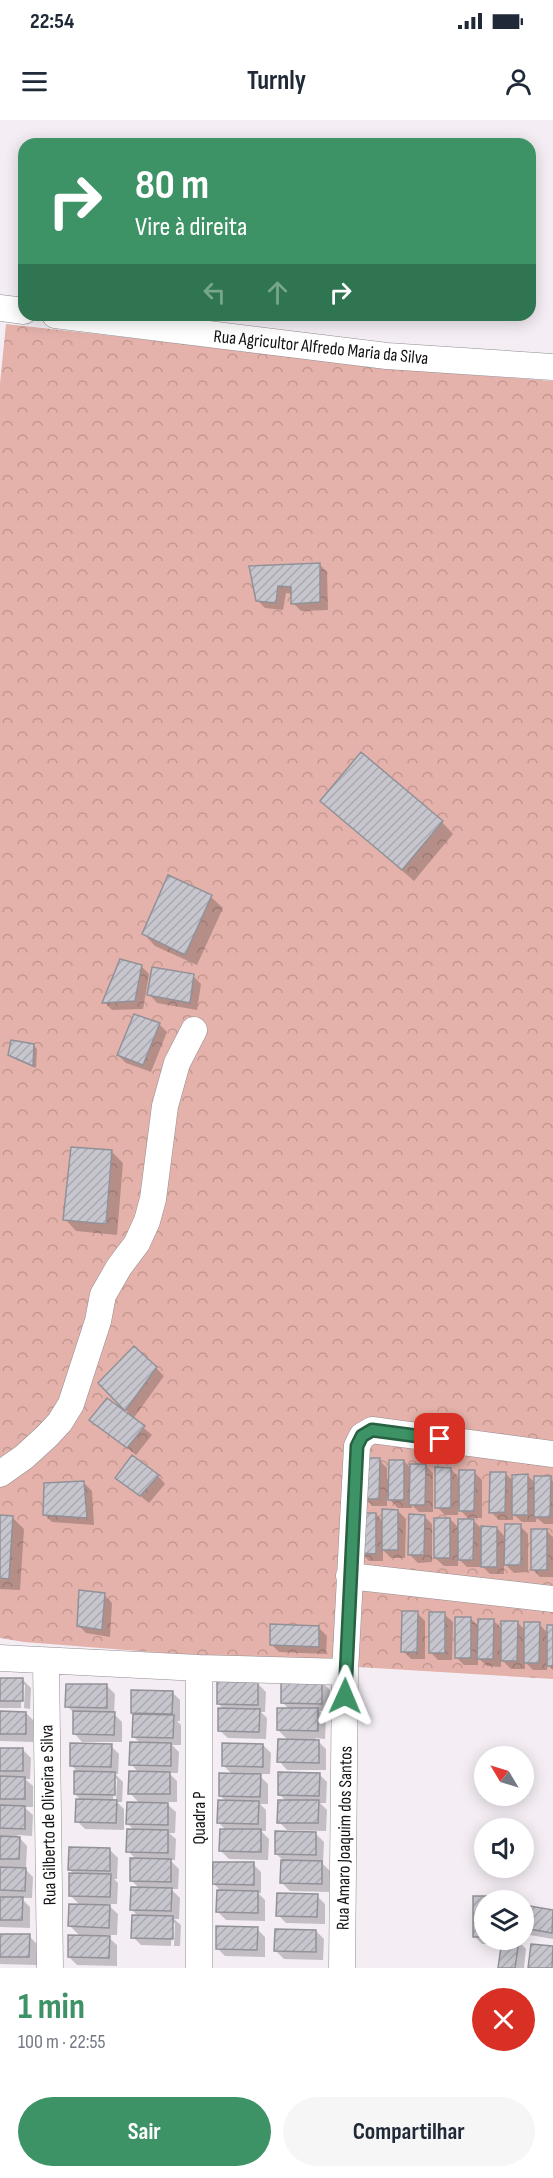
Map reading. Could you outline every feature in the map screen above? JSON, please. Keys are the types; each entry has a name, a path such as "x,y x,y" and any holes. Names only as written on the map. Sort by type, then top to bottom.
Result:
{"street":[{"path":"0,308 18,310"},
{"name":"Rua Agricultor Alfredo Maria da Silva","path":"104,321 387,356 553,367"},
{"path":"0,1474 24,1457 47,1436 72,1404 98,1322 104,1294 118,1267 137,1243 147,1221 153,1199 165,1106 177,1063 195,1030"},
{"name":"Rua Amaro Joaquim dos Santos","path":"342,1968 345,1672 357,1446 362,1436 372,1430 553,1454"},
{"path":"349,1576 553,1599"},
{"path":"0,1658 199,1668 345,1672"},
{"name":"Rua Gilberto de Oliveira e Silva","path":"46,1661 50,1968"},
{"name":"Quadra P","path":"199,1668 199,1968"}],"green space":[{"path":"6,324 448,373 553,381 553,1679 292,1663 24,1642 0,1638 0,383"}],"building":[{"path":"320,563 320,602 291,604 291,587 278,586 276,603 256,601 249,566"},
{"path":"361,752 443,821 402,870 320,801"},
{"path":"168,875 212,895 185,955 142,934"},
{"path":"120,959 142,965 135,1001 102,1003"},
{"path":"152,967 194,974 190,1003 147,995"},
{"path":"134,1014 160,1023 143,1065 117,1055"},
{"path":"11,1040 34,1044 33,1066 8,1055"},
{"path":"71,1147 112,1150 106,1224 63,1220"},
{"path":"134,1346 157,1367 125,1411 98,1383"},
{"path":"107,1398 145,1426 127,1448 89,1420"},
{"path":"132,1455 159,1475 140,1496 115,1478"},
{"path":"364,1458 380,1458 379,1499 363,1499"},
{"path":"389,1460 404,1460 404,1500 388,1500"},
{"path":"410,1464 426,1464 425,1505 409,1505"},
{"path":"435,1467 451,1468 451,1508 435,1508"},
{"path":"459,1470 475,1470 474,1511 459,1511"},
{"path":"490,1472 506,1472 505,1512 489,1513"},
{"path":"528,1474 528,1515 512,1515 512,1475"},
{"path":"534,1476 551,1476 550,1517 534,1517"},
{"path":"84,1481 87,1518 43,1515 44,1483"},
{"path":"382,1509 398,1510 398,1550 382,1550"},
{"path":"360,1513 376,1513 376,1554 360,1553"},
{"path":"409,1514 425,1515 424,1555 408,1555"},
{"path":"0,1515 13,1516 9,1579 0,1578"},
{"path":"434,1518 450,1518 450,1558 434,1558"},
{"path":"458,1519 474,1519 473,1560 458,1560"},
{"path":"505,1524 521,1524 521,1565 504,1565"},
{"path":"481,1526 497,1527 497,1567 481,1567"},
{"path":"531,1529 547,1529 547,1570 531,1570"},
{"path":"79,1590 105,1593 102,1630 77,1626"},
{"path":"402,1611 418,1611 417,1652 401,1652"},
{"path":"429,1612 445,1612 445,1653 429,1653"},
{"path":"455,1617 471,1617 471,1658 455,1658"},
{"path":"478,1619 494,1619 493,1659 477,1659"},
{"path":"501,1621 518,1621 517,1661 501,1661"},
{"path":"524,1622 540,1622 539,1663 524,1663"},
{"path":"270,1624 319,1626 319,1647 270,1645"},
{"path":"547,1625 553,1625 553,1666 547,1666"},
{"path":"0,1678 23,1678 23,1701 0,1701"},
{"path":"281,1680 322,1681 322,1704 281,1703"},
{"path":"217,1681 258,1682 258,1705 217,1704"},
{"path":"66,1684 107,1684 107,1708 65,1707"},
{"path":"131,1690 173,1691 172,1714 131,1713"},
{"path":"218,1708 260,1709 259,1732 218,1731"},
{"path":"277,1708 318,1708 318,1731 277,1730"},
{"path":"0,1711 26,1712 26,1734 0,1734"},
{"path":"73,1711 115,1712 114,1735 73,1734"},
{"path":"133,1714 174,1715 173,1738 132,1737"},
{"path":"278,1739 319,1740 319,1763 277,1762"},
{"path":"130,1742 171,1743 171,1766 129,1765"},
{"path":"70,1743 112,1744 111,1767 70,1766"},
{"path":"222,1743 263,1744 263,1767 222,1766"},
{"path":"0,1748 23,1748 23,1771 0,1771"},
{"path":"74,1771 115,1772 115,1795 74,1794"},
{"path":"129,1771 170,1772 170,1794 128,1794"},
{"path":"278,1772 320,1773 319,1796 278,1795"},
{"path":"219,1773 261,1774 260,1797 219,1796"},
{"path":"0,1776 25,1777 25,1799 0,1799"},
{"path":"76,1799 117,1800 116,1823 75,1822"},
{"path":"218,1800 259,1801 258,1824 217,1823"},
{"path":"278,1800 319,1800 318,1823 277,1823"},
{"path":"127,1802 168,1803 168,1825 126,1824"},
{"path":"0,1805 25,1806 25,1829 0,1828"},
{"path":"127,1829 168,1830 168,1853 126,1852"},
{"path":"220,1829 261,1829 261,1852 219,1851"},
{"path":"275,1831 316,1832 316,1855 275,1854"},
{"path":"0,1836 20,1837 19,1859 0,1859"},
{"path":"69,1847 110,1848 110,1871 68,1870"},
{"path":"130,1858 171,1859 171,1882 130,1881"},
{"path":"281,1860 322,1861 322,1884 280,1883"},
{"path":"213,1862 254,1862 254,1885 212,1884"},
{"path":"0,1867 26,1868 25,1891 0,1890"},
{"path":"69,1873 111,1874 110,1897 69,1896"},
{"path":"131,1887 172,1888 171,1911 130,1910"},
{"path":"217,1890 258,1891 258,1913 216,1912"},
{"path":"277,1893 318,1894 317,1917 276,1916"},
{"path":"473,1896 474,1896 474,1937"},
{"path":"0,1897 23,1897 22,1920 0,1920"},
{"path":"69,1904 110,1905 109,1928 68,1926"},
{"path":"534,1907 553,1910 552,1933 534,1930"},
{"path":"132,1915 173,1916 173,1939 131,1938"},
{"path":"216,1926 258,1927 257,1950 216,1949"},
{"path":"275,1929 316,1930 316,1952 274,1951"},
{"path":"0,1934 30,1934 29,1957 0,1957"},
{"path":"68,1935 110,1936 109,1958 68,1957"},
{"path":"534,1944 553,1946 552,1968 528,1968 530,1950 534,1950"},
{"path":"501,1950 518,1950 515,1968 498,1968"}],"route":[{"path":"345,1696 357,1446 362,1436 372,1430 440,1439"}]}
